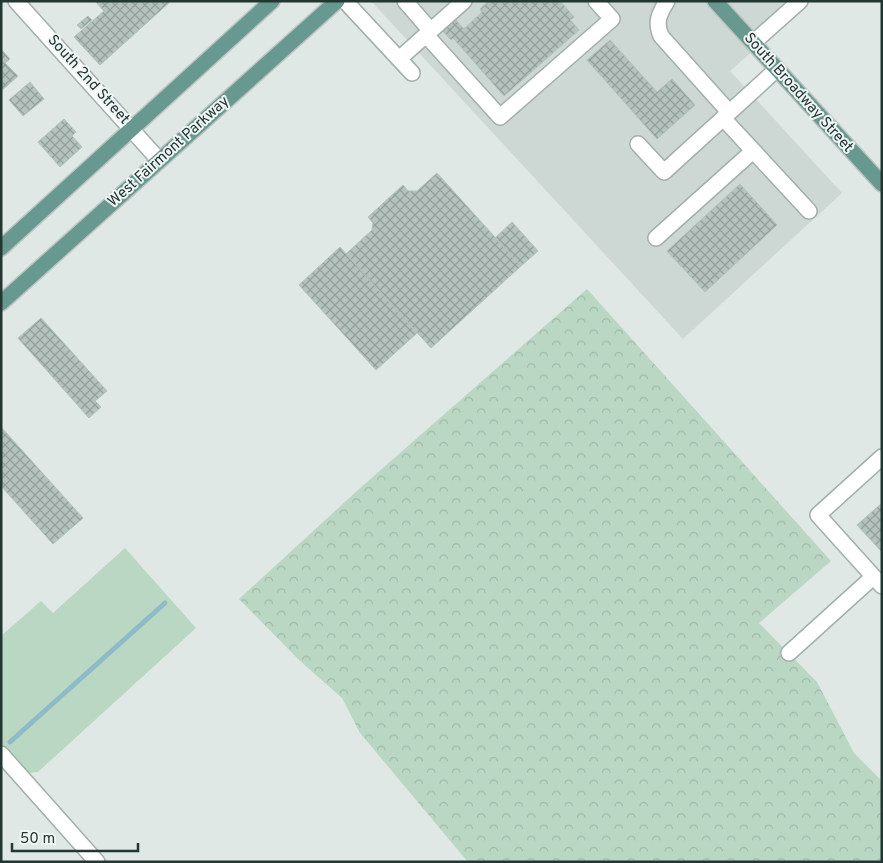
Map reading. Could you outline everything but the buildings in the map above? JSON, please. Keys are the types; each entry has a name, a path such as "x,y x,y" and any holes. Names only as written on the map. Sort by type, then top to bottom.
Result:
{"main road":[{"path":"1,248 133,130 272,1"},
{"name":"West Fairmont Parkway","path":"1,303 337,1"},
{"name":"South Broadway Street","path":"715,1 882,184"}],"street":[{"name":"South 2nd Street","path":"16,1 159,160"},
{"path":"345,1 412,73"},
{"path":"405,1 429,33 500,116 612,19 598,2"},
{"path":"399,59 464,1"},
{"path":"667,1 659,14 658,27 662,36 753,151 809,211"},
{"path":"753,43 800,1"},
{"path":"638,144 664,172 777,69"},
{"path":"656,238 753,151"},
{"path":"789,653 878,582 818,515 882,458"},
{"path":"1,754 97,862"}],"shaded area":[{"path":"810,1 730,71 842,193 683,339 372,2"}],"green space":[{"path":"587,289 831,561 759,623 817,682 854,753 882,781 882,862 468,862 360,733 342,698 299,660 239,599 359,489"},
{"path":"125,548 196,628 38,772 27,773 1,745 1,636 41,601 53,613"}],"waterway":[{"path":"10,742 165,603"}]}
